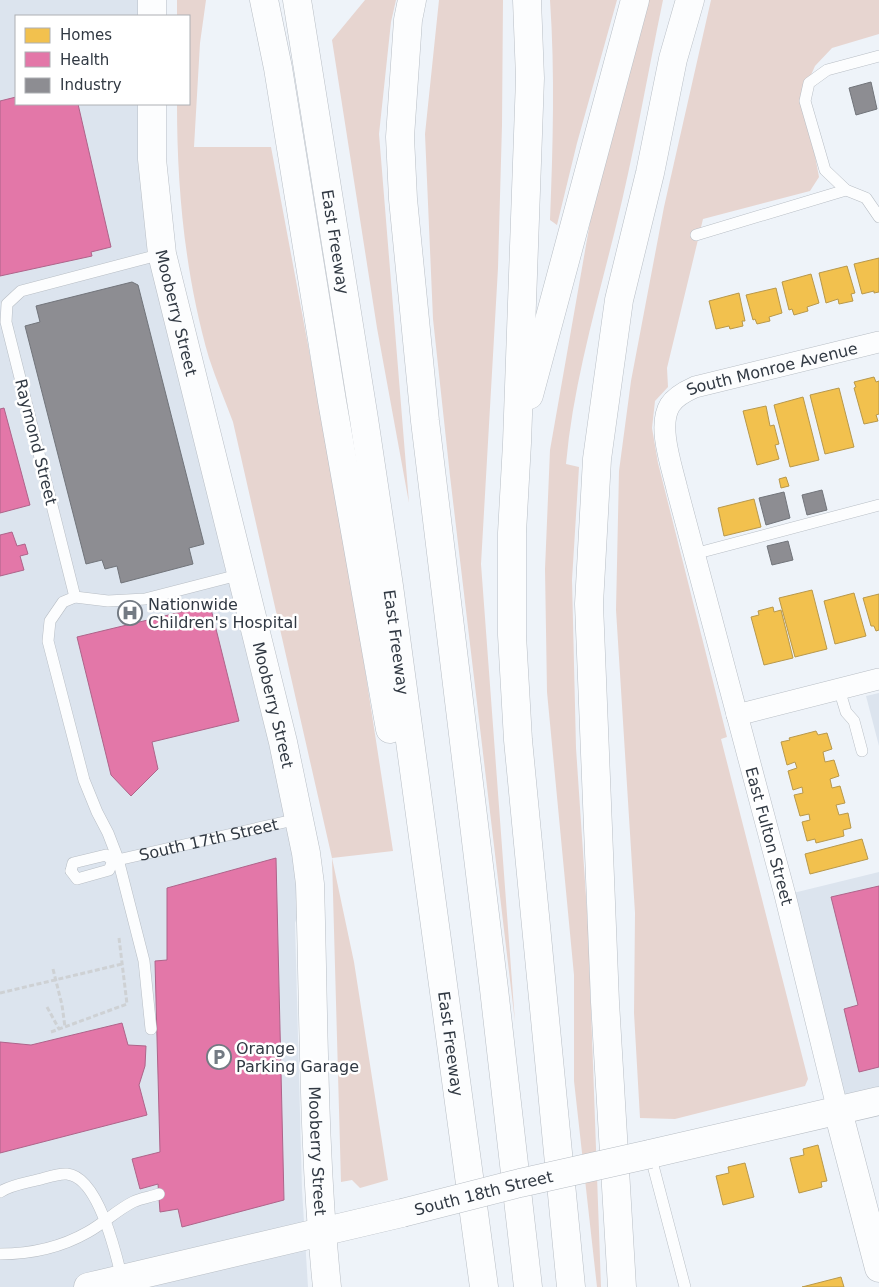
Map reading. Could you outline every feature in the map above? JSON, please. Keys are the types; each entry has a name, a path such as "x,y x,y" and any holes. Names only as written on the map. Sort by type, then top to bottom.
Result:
{"main road":[{"path":"152,0 152,15"},
{"path":"264,0 278,68 332,400 412,848 434,928"},
{"name":"East Freeway","path":"296,0 364,419 471,1181 484,1287"},
{"path":"412,0 408,20 400,137 402,199 425,421 528,1287"},
{"path":"527,0 530,78 512,542 512,635 518,730 571,1287"},
{"path":"517,443 635,0"},
{"path":"622,1287 604,992 589,604 597,459 619,300 650,173 673,59 690,0"},
{"name":"Mooberry Street","path":"152,105 152,159 162,254 283,742 306,853 310,884 317,1167 327,1287"},
{"name":"South 18th Street","path":"88,1287 402,1213 520,1183 879,1101"},
{"name":"East Fulton Street","path":"838,1111 879,1268"}],"street":[{"name":"South Monroe Avenue","path":"670,405 682,394 695,387 879,342"},
{"name":"East Fulton Street","path":"670,405 665,425 667,445 694,554 785,895 838,1111"},
{"path":"737,715 879,679"}],"lane":[{"path":"879,56 827,70 809,83 805,101 824,170 846,190 866,198 879,217"},
{"path":"696,235 846,190"},
{"name":"Raymond Street","path":"75,597 6,322 7,304 21,291 162,254"},
{"path":"694,554 879,505"},
{"path":"151,1030 144,961 108,833 84,780 48,641 50,621 63,602 75,597 108,601 145,599 242,574"},
{"path":"839,689 846,712 854,721 862,751"},
{"name":"South 17th Street","path":"115,860 298,819"},
{"path":"69,871 77,879 109,870 115,860"},
{"path":"650,1154 686,1287"},
{"path":"0,1192 26,1183 67,1174 78,1178 88,1187 96,1200 122,1279"},
{"path":"0,1254 24,1254 44,1250 87,1233 135,1201 159,1194"}],"path":[{"path":"51,1032 127,1004 119,934"},
{"path":"2,993 122,964"},
{"path":"53,969 65,1027"},
{"path":"47,1007 59,1029"}],"shaded area":[{"name":"Nationwide Children's Hospital","path":"0,0 152,0 152,15 15,15 15,105 151,105 151,154 311,877 295,923 302,1190 308,1287 0,1287"},
{"path":"177,0 206,0 200,43 194,147 271,147 348,559 393,851 332,858 233,422 209,358 188,264 181,200 177,105 190,105 190,15 177,15"},
{"path":"365,0 396,0 391,22 379,134 409,503 377,328 332,40"},
{"path":"439,0 503,0 498,268 481,564 515,1022 433,319 425,134"},
{"path":"550,0 617,0 577,143 557,225 550,220 553,55"},
{"path":"648,0 663,0 628,173 580,376 569,434 566,464 579,467 572,580 576,748 588,926 601,1287 597,1287 574,1081 574,975 547,692 545,569 550,450 595,194 630,72"},
{"path":"711,0 879,0 879,34 832,48 815,66 803,93 819,177 810,191 703,219 667,368 668,387 655,401 652,428 658,463 727,737 721,739 808,1079 805,1086 675,1119 640,1118 634,1013 635,913 616,610 619,471 631,381 664,207"},
{"path":"879,693 879,746 866,696"},
{"path":"332,858 354,962 388,1180 360,1188 352,1180 341,1182"},
{"path":"879,872 879,1101 838,1111 785,895"}],"building: Homes":[{"path":"879,258 879,292 874,293 874,291 862,294 854,264"},
{"path":"847,266 855,293 851,294 853,301 839,304 838,299 826,303 819,273"},
{"path":"811,274 819,303 807,307 808,311 794,315 792,309 789,310 782,282"},
{"path":"776,288 782,313 769,317 770,321 757,324 755,319 753,320 746,295"},
{"path":"739,293 745,321 742,321 743,326 730,329 729,326 716,329 709,301"},
{"path":"874,377 876,382 879,381 879,414 876,415 878,421 864,424 854,382"},
{"path":"839,388 854,447 825,454 810,395"},
{"path":"803,397 819,460 790,467 774,405"},
{"path":"766,406 770,426 774,425 779,444 775,445 779,459 757,465 743,411"},
{"path":"786,477 789,486 781,488 779,479"},
{"path":"754,499 761,527 724,536 718,508"},
{"path":"812,590 827,649 795,657 779,598"},
{"path":"854,593 866,636 835,644 824,601"},
{"path":"879,594 879,630 876,631 874,626 871,626 863,598"},
{"path":"773,607 774,612 781,610 793,658 764,665 751,617 759,615 758,611"},
{"path":"816,731 818,735 827,733 832,749 823,752 825,762 834,760 839,776 830,779 832,788 840,786 845,803 836,805 839,815 848,813 851,828 843,830 844,836 816,843 815,839 807,841 802,822 810,820 809,814 800,816 794,795 803,793 802,787 793,790 788,771 797,768 795,762 787,765 781,742"},
{"path":"862,839 868,859 810,874 805,854"},
{"path":"818,1145 827,1181 821,1182 822,1187 799,1193 790,1158 804,1155 803,1149"},
{"path":"745,1163 754,1197 723,1205 716,1176 729,1173 728,1167"},
{"path":"841,1277 844,1287 802,1287"}],"building: Health":[{"path":"15,97 15,105 78,105 111,247 91,252 92,256 0,276 0,101"},
{"path":"4,408 30,505 0,513 0,409"},
{"path":"12,532 17,546 25,544 28,554 20,556 24,570 0,576 0,535"},
{"path":"210,605 239,721 152,742 158,769 131,796 111,775 77,637"},
{"name":"Orange Parking Garage","path":"276,858 284,1200 182,1227 178,1209 160,1212 158,1184 140,1189 132,1159 160,1152 155,961 167,960 167,888"},
{"path":"879,886 879,1067 859,1072 844,1009 858,1005 831,897"},
{"path":"122,1023 128,1045 146,1046 145,1066 139,1085 147,1115 0,1153 0,1042 31,1045"}],"building: Industry":[{"path":"871,82 877,109 856,115 849,88"},
{"path":"132,282 138,285 204,544 189,548 193,564 121,583 117,566 105,569 102,560 86,564 25,326 40,322 36,306"},
{"path":"822,490 827,510 807,515 802,495"},
{"path":"784,492 790,518 766,525 759,498"},
{"path":"788,541 793,560 772,565 767,546"}],"place":[{"name":"Nationwide Children's Hospital","path":"130,613"},
{"name":"Orange Parking Garage","path":"219,1057"}]}
